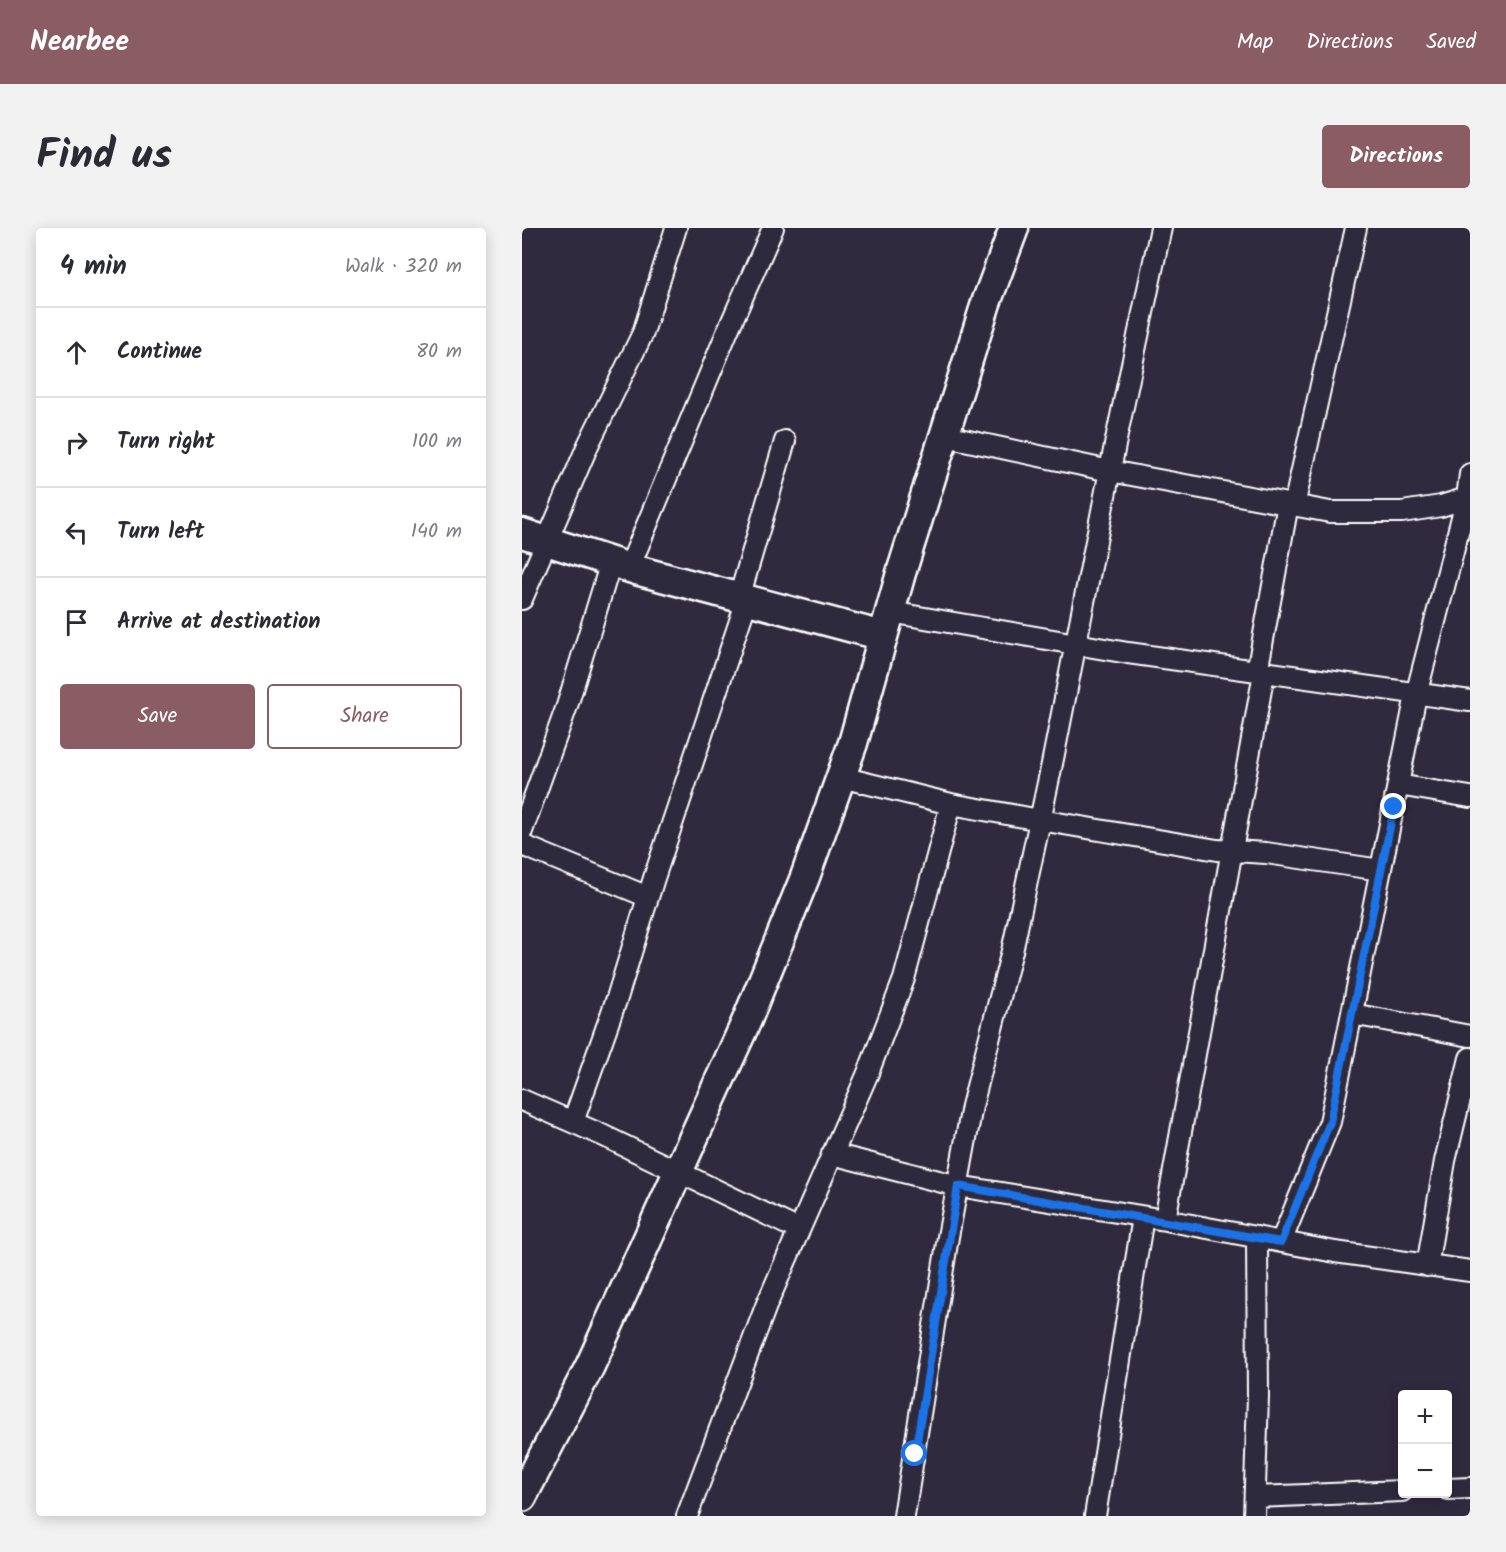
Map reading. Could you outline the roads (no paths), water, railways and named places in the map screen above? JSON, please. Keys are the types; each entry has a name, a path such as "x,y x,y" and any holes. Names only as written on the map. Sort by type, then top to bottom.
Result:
{"street":[{"path":"522,599 535,537 588,445 644,333 676,228"},
{"path":"522,831 620,565 773,228"},
{"path":"525,1482 590,1366 747,1020 805,877 841,777 945,436 987,303 1014,228"},
{"path":"904,1516 972,1106 1013,947 1161,228"},
{"path":"1165,1220 1291,505 1356,228"},
{"path":"945,436 1110,471 1330,512 1402,512 1440,506 1468,497"},
{"path":"573,1122 617,998 743,599 785,441"},
{"path":"1281,1242 1330,1122 1416,695 1468,497 1470,474"},
{"path":"535,537 620,565 743,599 886,624 1077,645 1260,673 1470,701"},
{"path":"841,777 951,804 1040,820 1231,850 1381,870"},
{"path":"1398,785 1470,797"},
{"path":"687,1516 765,1306 868,1073 903,979 951,804"},
{"path":"522,845 648,897"},
{"path":"1352,1014 1470,1036"},
{"path":"1427,1266 1444,1161 1470,1059"},
{"path":"522,1100 799,1230"},
{"path":"832,1154 958,1186 1165,1220 1281,1242 1470,1271"},
{"path":"1095,1516 1143,1217"},
{"path":"1257,1237 1258,1396 1254,1506 1398,1491"},
{"path":"1452,1489 1470,1488"}]}
